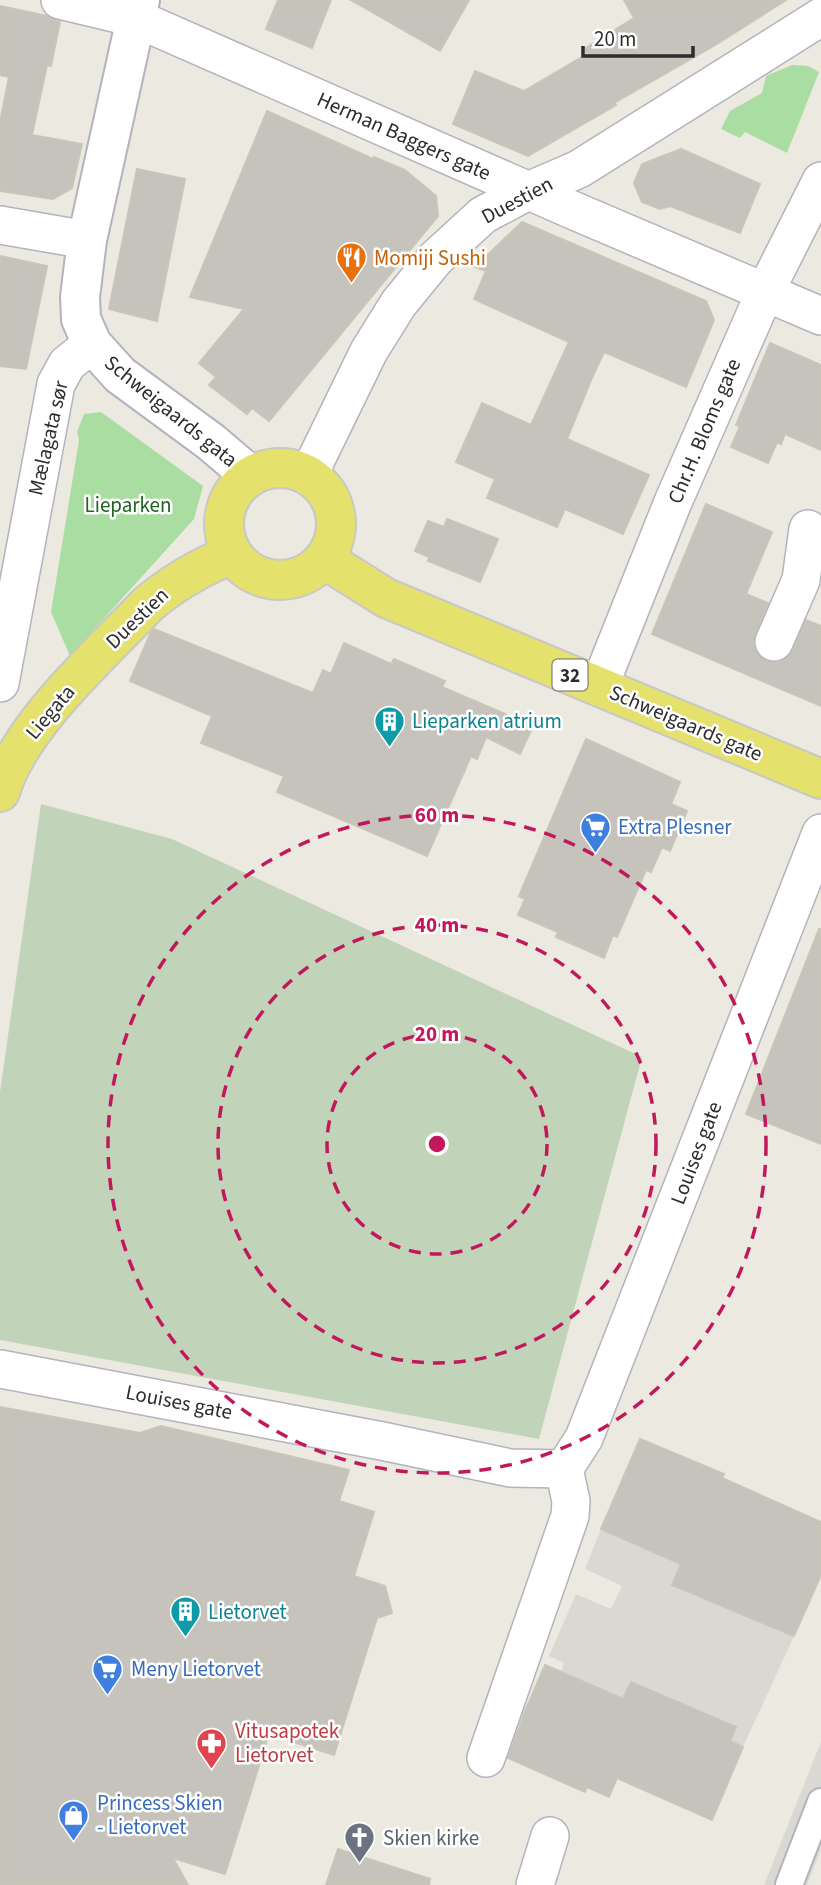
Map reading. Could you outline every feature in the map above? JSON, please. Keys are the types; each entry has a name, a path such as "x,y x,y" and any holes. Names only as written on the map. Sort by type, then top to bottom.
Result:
{"main road":[{"path":"274,469 293,470 308,476 323,489 332,503 335,518 335,534 324,559 311,571 295,578 277,580 259,576 244,567 232,554 226,540 225,511 235,492 251,476 274,469"},
{"name":"Duestien","path":"85,671 148,604 166,589 196,570 232,554"},
{"name":"Schweigaards gate","path":"324,559 386,598 821,779"},
{"name":"Liegata","path":"0,792 16,755 32,730 85,671"}],"street":[{"name":"Herman Baggers gate","path":"60,0 138,9 528,191 821,316"},
{"path":"92,344 81,319 80,297 87,240 138,9"},
{"name":"Duestien","path":"308,476 369,351 399,303 435,259 483,215 528,191 579,169 820,20"},
{"name":"Chr.H. Bloms gate","path":"599,687 673,502 765,292 821,181"},
{"path":"0,225 87,240"},
{"name":"Schweigaards gata","path":"92,344 120,374 211,442 251,476"},
{"name":"Mælagata sør","path":"0,683 56,384 67,364 92,344"},
{"path":"774,642 811,582 807,529"},
{"name":"Louises gate","path":"0,1369 382,1441 510,1468 564,1469 584,1438 821,833"},
{"path":"486,1758 570,1516 571,1501 564,1469"},
{"path":"789,1885 821,1802"},
{"path":"535,1885 550,1836"}],"green space":[{"path":"792,65 808,66 819,72 787,153 745,132 740,138 721,129 730,111 762,93 766,76"},
{"name":"Lieparken","path":"101,412 203,486 194,519 70,656 51,612 79,440 77,432 84,414"},
{"path":"41,804 172,839 642,1057 539,1439 0,1340 0,1092"}],"shaded area":[{"path":"601,1529 681,1564 672,1585 698,1597 706,1580 759,1621 794,1636 743,1747 730,1741 736,1727 710,1716 703,1732 656,1693 631,1682 623,1699 561,1672 564,1663 549,1656 576,1594 611,1609 622,1586 585,1569"},
{"path":"821,1742 821,1849 807,1885 764,1885"}],"building":[{"path":"278,0 331,0 312,48 266,29"},
{"path":"351,0 469,0 440,51"},
{"path":"624,0 786,0 528,156 453,124 475,71 524,91 587,54 584,49 634,18"},
{"path":"0,6 47,16 60,22 51,66 47,65 32,135 82,144 72,188 53,199 0,191 0,122 9,77 0,75"},
{"path":"267,111 373,159 374,157 405,170 436,196 438,216 269,421 252,408 247,414 209,385 216,377 199,363 244,309 190,297"},
{"path":"681,149 760,184 740,233 670,206 660,209 642,202 634,183 642,164"},
{"path":"137,169 185,179 157,321 109,309"},
{"path":"522,222 706,301 714,320 686,387 604,352 591,380 567,439 649,475 623,534 565,509 557,527 487,498 495,479 456,462 482,403 531,425 569,342 474,299 486,271 475,267"},
{"path":"0,256 47,266 26,369 0,366"},
{"path":"770,343 821,365 821,450 785,434 781,444 777,442 768,463 731,447 740,426 736,425"},
{"path":"706,504 772,532 746,594 768,603 753,645 757,654 765,661 777,663 786,659 793,651 806,620 821,626 821,706 652,634"},
{"path":"447,519 498,539 480,582 428,561 429,557 415,551 428,521 444,527"},
{"name":"Lieparken atrium","path":"154,629 313,693 323,670 331,674 344,643 391,664 394,659 445,681 442,687 533,726 520,754 486,737 477,759 471,756 427,856 277,792 284,776 201,743 212,716 130,681"},
{"path":"586,739 680,782 671,804 687,811 670,851 662,847 651,872 646,870 617,937 613,935 604,958 556,937 558,932 518,915 525,899 519,896"},
{"path":"821,929 821,1144 746,1114"},
{"name":"Lietorvet","path":"0,1407 140,1433 161,1426 349,1470 339,1501 374,1512 354,1576 385,1586 392,1613 377,1618 334,1755 269,1734 225,1874 173,1858 188,1885 0,1885"},
{"path":"640,1439 724,1474 722,1478 821,1522 821,1575 794,1636 672,1585 681,1564 601,1529"},
{"path":"545,1665 623,1699 631,1682 736,1727 730,1741 743,1747 712,1820 617,1778 609,1797 587,1787 585,1792 508,1758"},
{"name":"Skien kirke","path":"338,1849 430,1879 429,1885 326,1885"}],"place":[{"name":"Momiji Sushi","path":"351,285"},
{"name":"Lieparken atrium","path":"389,748"},
{"name":"Extra Plesner","path":"595,854"},
{"name":"Lietorvet","path":"185,1639"},
{"name":"Meny Lietorvet","path":"108,1696"},
{"name":"Vitusapotek Lietorvet","path":"212,1770"},
{"name":"Princess Skien - Lietorvet","path":"74,1842"},
{"name":"Skien kirke","path":"360,1865"}]}
